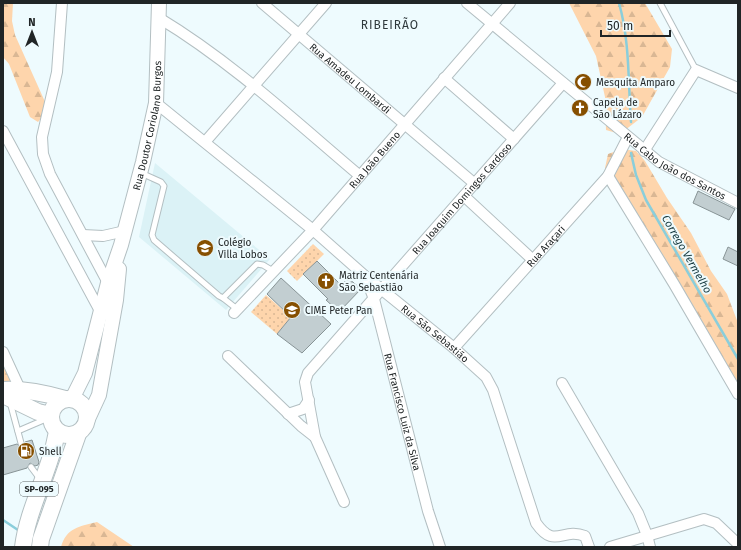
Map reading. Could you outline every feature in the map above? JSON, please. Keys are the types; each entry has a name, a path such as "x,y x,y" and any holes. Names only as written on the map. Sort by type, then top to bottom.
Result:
{"main road":[{"path":"9,393 46,393 81,403 87,411 88,421"},
{"path":"9,393 53,422 64,435 78,434"},
{"name":"SP-095","path":"23,547 24,534 32,507 52,455 55,405 69,399"},
{"name":"SP-095","path":"40,547 46,525 78,434 84,429 88,421"}],"street":[{"path":"62,3 56,72 42,138 43,154 50,174 116,300"},
{"name":"Rua Amadeu Lombardi","path":"262,3 474,184"},
{"path":"205,142 326,3"},
{"name":"Rua Cabo João dos Santos","path":"467,3 644,151 659,162 738,203"},
{"name":"Rua João Bueno","path":"235,311 313,230 510,3"},
{"path":"160,7 176,28 254,86 360,176"},
{"name":"Rua Doutor Coriolano Burgos","path":"121,245 140,173 156,103 160,7"},
{"path":"644,151 696,70 738,88"},
{"path":"444,78 514,139"},
{"name":"Rua Joaquim Domingos Cardoso","path":"315,437 305,382 308,373 564,83"},
{"name":"Rua São Sebastião","path":"156,103 313,230 365,276 382,288 454,348 486,377 493,390 536,523 543,534 552,538 577,533 586,536 589,547"},
{"path":"3,131 100,311"},
{"name":"Rua Araçari","path":"454,348 608,176 628,138"},
{"path":"608,176 674,284 738,394"},
{"path":"464,196 533,260"},
{"path":"83,235 103,236 125,231"},
{"path":"69,399 85,373 100,311 121,245"},
{"path":"88,421 99,395 116,300 121,245"},
{"name":"Rua Francisco Luiz da Silva","path":"365,276 374,299 428,511 440,547"},
{"path":"3,352 9,393"},
{"path":"228,356 288,414 315,437 344,502"},
{"path":"562,383 582,420 638,513 650,547"},
{"path":"288,414 303,409 309,400"},
{"path":"610,547 704,519 716,523 738,544"}],"lane":[{"path":"660,3 696,70"},
{"path":"140,173 161,182 164,186 152,235 154,240 223,298 235,311"},
{"path":"223,298 257,264 263,265 272,271"},
{"path":"9,393 21,443"},
{"path":"18,432 53,422"},
{"path":"31,467 42,481"}],"shaded area":[{"name":"Colégio Villa Lobos","path":"155,163 270,259 226,310 139,237"}],"green space":[{"path":"3,3 13,3 12,21 15,35 46,104 44,115 38,122 30,117 9,64 3,57"},
{"path":"569,3 645,3 672,49 670,67 642,117 620,134 606,130 605,97 596,56"},
{"path":"622,149 636,151 645,161 667,198 691,233 711,271 727,294 738,323 738,388 609,181 605,168 608,154"},
{"path":"313,244 324,254 297,281 287,271"},
{"path":"266,295 291,317 277,334 251,312"},
{"path":"3,353 19,389 3,388"},
{"path":"97,522 134,547 61,547 66,536 74,529"}],"building":[{"path":"698,191 735,209 729,220 693,203"},
{"path":"728,247 738,252 738,266 723,259"},
{"path":"317,261 341,285 348,278 361,289 339,312 303,274"},
{"path":"281,278 331,324 302,353 277,334 291,317 267,294"},
{"path":"32,440 39,462 38,465 35,466 30,463 27,468 3,475 3,448 17,444 22,447 25,442"}],"waterway":[{"name":"Corrego Vermelho","path":"619,3 623,18 627,47 631,122"},
{"name":"Corrego Vermelho","path":"631,153 636,175 646,200 738,359"},
{"path":"3,520 18,530"}],"place":[{"name":"Mesquita Amparo","path":"583,82"},
{"name":"Capela de São Lázaro","path":"580,108"},
{"name":"Colégio Villa Lobos","path":"205,248"},
{"name":"Matriz Centenária São Sebastião","path":"326,281"},
{"name":"CIME Peter Pan","path":"292,310"},
{"name":"Shell","path":"26,451"}],"district":[{"name":"RIBEIRÃO","path":"390,25"}]}
